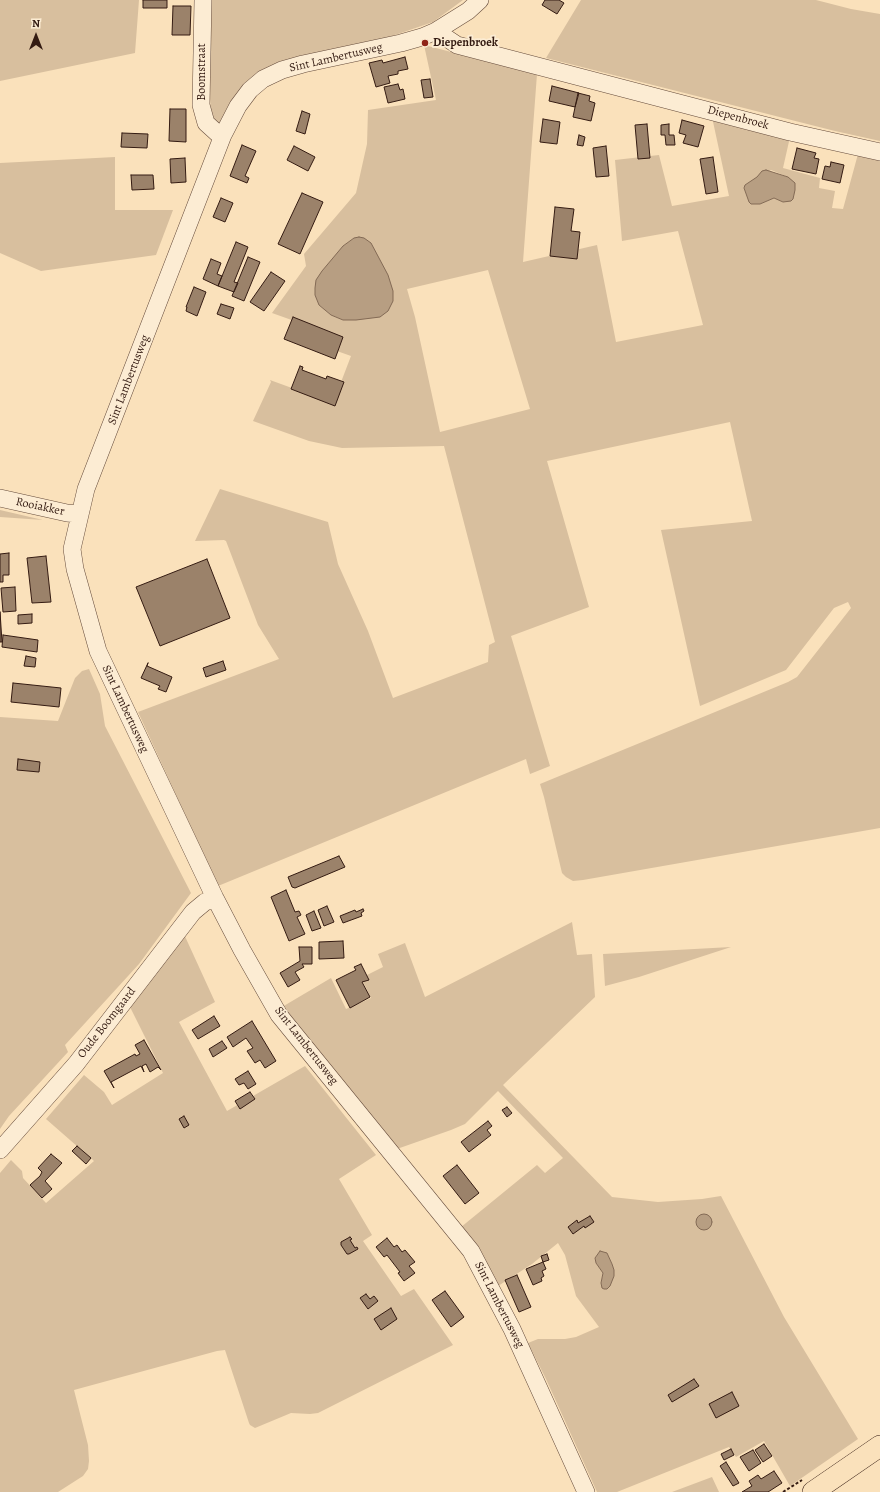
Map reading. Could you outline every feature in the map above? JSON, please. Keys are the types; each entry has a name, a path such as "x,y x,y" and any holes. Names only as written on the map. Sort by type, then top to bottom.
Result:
{"main road":[{"path":"813,1492 880,1446"}],"street":[{"name":"Boomstraat","path":"203,0 201,105 206,123 217,133 223,136"},
{"name":"Sint Lambertusweg","path":"480,0 468,11 436,31 401,43 303,64 282,70 263,79 250,90 238,106 223,136 86,489 72,549 75,569 98,651 215,898 242,950 279,1014 471,1250 512,1329 586,1492"},
{"name":"Diepenbroek","path":"436,31 457,45 790,132 880,152"},
{"name":"Rooiakker","path":"0,498 68,513 80,514"},
{"name":"Oude Boomgaard","path":"0,1150 76,1064 193,912 205,902 215,898"}],"shaded area":[{"path":"0,0 139,0 135,53 0,81"},
{"path":"211,0 463,0 433,22 243,87 228,106 218,127 212,123 210,99"},
{"path":"581,0 816,0 851,9 880,14 880,141 546,58"},
{"path":"424,45 537,74 523,262 597,245 616,342 703,325 678,231 622,241 615,160 659,155 672,206 729,196 712,117 790,137 783,168 820,178 819,188 835,191 832,208 843,209 858,154 880,160 880,828 583,880 573,881 562,873 540,784 797,677 851,608 848,602 834,608 786,670 700,706 661,530 752,521 730,422 547,461 589,607 511,636 550,766 530,774 526,759 218,886 138,712 279,659 258,625 226,541 195,541 220,489 328,522 338,564 368,631 393,698 488,662 489,645 495,642 444,446 342,448 309,441 253,421 271,382 270,380 333,403 351,356 337,351 342,338 272,313 306,266 304,254 356,193 367,144 368,110 436,100","holes":["771,170 788,177 783,202 774,198 760,204 749,202 744,188 745,185","354,238 356,320 343,320 331,315 319,305 343,246","488,270 530,409 440,432 415,317 407,289"]},
{"path":"115,157 115,210 173,210 156,255 41,271 0,253 0,163"},
{"path":"766,170 788,177 795,183 793,199 791,201 783,202 774,198 760,204 751,204 749,202 744,188 745,185 757,177 762,171"},
{"path":"354,238 364,238 371,243 388,275 393,291 393,301 388,311 380,317 343,320 331,315 319,305 315,295 316,280 343,246"},
{"path":"0,510 43,520 0,517"},
{"path":"89,669 100,694 105,726 191,893 139,964 65,1045 68,1052 9,1116 0,1129 0,717 58,721 75,678 82,671"},
{"path":"572,922 577,955 592,954 595,997 503,1085 612,1197 658,1202 721,1196 784,1317 858,1439 790,1486 764,1441 736,1457 729,1447 617,1492 597,1492 546,1379 528,1343 538,1339 565,1339 576,1337 599,1327 576,1296 565,1255 558,1243 532,1264 495,1288 455,1232 537,1165 545,1173 563,1158 498,1091 465,1124 394,1150 282,1007 331,978 346,1009 371,998 361,978 383,967 378,954 405,943 425,997","holes":["607,1253 612,1264 614,1276 601,1283 603,1273 596,1263 595,1258 598,1254"]},
{"path":"183,932 215,1002 179,1022 227,1111 305,1066 376,1155 339,1179 372,1235 363,1241 401,1296 414,1289 453,1345 318,1413 291,1413 255,1428 249,1423 225,1350 74,1390 88,1445 88,1469 83,1476 58,1492 0,1492 0,1173 11,1160 22,1171 23,1178 46,1203 94,1161 46,1119 84,1075 104,1092 112,1105 163,1073 130,1007"},
{"path":"731,947 639,977 605,986 603,954"},
{"path":"701,1214 707,1214 712,1219 710,1228 707,1230 701,1230 696,1225 696,1219"},
{"path":"600,1251 607,1253 614,1270 614,1276 610,1286 607,1289 602,1288 601,1283 603,1273 596,1263 595,1258"},
{"path":"712,1477 719,1492 672,1492"}],"building":[{"path":"143,0 167,0 167,8 143,8"},
{"path":"545,0 559,0 564,3 557,14 542,5"},
{"path":"173,6 191,6 190,35 172,35"},
{"path":"405,57 408,69 398,71 398,74 388,76 390,83 376,87 369,63 382,60 383,63"},
{"path":"430,79 433,97 424,98 421,80"},
{"path":"398,84 400,90 403,89 405,99 388,103 384,87"},
{"path":"552,86 579,93 575,107 549,101"},
{"path":"578,93 590,96 589,101 595,103 591,121 573,117"},
{"path":"170,109 186,109 186,142 169,141"},
{"path":"302,111 310,114 305,134 296,131"},
{"path":"543,119 560,122 557,144 540,142"},
{"path":"682,120 704,126 698,147 683,143 686,135 679,133"},
{"path":"647,124 650,158 638,159 635,125"},
{"path":"669,124 669,135 674,135 675,145 666,145 665,135 661,135 661,125"},
{"path":"122,133 148,134 147,148 121,147"},
{"path":"579,135 585,137 583,146 577,145"},
{"path":"242,145 256,151 245,176 249,178 247,183 230,176"},
{"path":"294,146 315,157 308,171 287,160"},
{"path":"606,146 609,176 596,177 593,148"},
{"path":"797,148 816,153 814,158 819,159 816,174 792,169"},
{"path":"713,157 718,192 706,194 700,159"},
{"path":"185,158 186,182 171,183 170,159"},
{"path":"831,162 844,165 840,183 822,179 825,166 830,167"},
{"path":"131,175 153,175 154,189 132,190"},
{"path":"302,193 323,202 300,254 278,244"},
{"path":"221,198 233,203 225,222 213,217"},
{"path":"555,207 574,209 571,231 580,232 577,259 550,256"},
{"path":"236,242 248,247 234,282 238,283 234,292 218,286"},
{"path":"248,257 260,262 244,301 232,296"},
{"path":"211,259 221,263 217,274 222,276 218,286 203,279"},
{"path":"271,272 285,281 264,311 250,302"},
{"path":"194,287 206,292 197,316 186,311 186,307"},
{"path":"221,304 234,308 230,319 217,314"},
{"path":"293,317 343,337 335,359 284,339"},
{"path":"300,366 303,367 302,370 326,379 327,376 344,382 335,406 291,389"},
{"path":"9,553 9,575 3,575 3,582 0,582 0,554"},
{"path":"46,556 51,602 32,603 27,558"},
{"path":"207,559 230,618 160,646 136,587"},
{"path":"15,587 16,611 3,612 1,588"},
{"path":"0,612 2,642 0,642"},
{"path":"32,614 32,623 18,624 18,615"},
{"path":"3,635 38,640 37,652 2,647"},
{"path":"26,656 36,658 35,667 24,666"},
{"path":"223,661 226,670 206,677 203,668"},
{"path":"148,663 147,666 172,677 166,692 158,689 160,686 141,678"},
{"path":"13,683 61,688 59,707 11,702"},
{"path":"18,759 40,762 39,772 17,770"},
{"path":"339,856 345,867 295,888 292,887 288,877"},
{"path":"286,890 295,912 299,911 301,915 297,917 305,934 289,941 271,897"},
{"path":"327,906 334,922 324,926 318,910"},
{"path":"363,909 364,911 361,913 362,916 343,923 340,916 355,910 356,912"},
{"path":"314,911 321,928 312,931 306,915"},
{"path":"343,941 344,958 319,959 319,942"},
{"path":"299,947 312,947 312,964 302,964 304,967 295,972 300,980 288,987 280,973 300,961"},
{"path":"361,964 369,980 362,982 370,997 350,1008 336,980 356,970 354,967"},
{"path":"214,1016 220,1026 198,1039 192,1030"},
{"path":"252,1021 276,1061 265,1068 260,1060 255,1063 247,1051 253,1048 246,1038 233,1047 227,1037"},
{"path":"144,1040 161,1070 158,1067 150,1072 146,1064 142,1066 144,1072 141,1066 111,1082 114,1088 104,1071 135,1054 136,1056 140,1054 135,1045"},
{"path":"222,1041 227,1048 213,1057 209,1049"},
{"path":"248,1071 256,1084 248,1089 244,1083 239,1085 235,1079"},
{"path":"250,1092 255,1099 240,1109 235,1101"},
{"path":"507,1107 512,1113 507,1117 502,1110"},
{"path":"184,1116 189,1125 184,1128 179,1119"},
{"path":"488,1121 492,1126 487,1130 491,1135 469,1152 461,1142"},
{"path":"77,1146 91,1158 86,1164 72,1151"},
{"path":"51,1154 62,1163 45,1181 52,1189 42,1198 30,1185 40,1176 42,1172 38,1168"},
{"path":"457,1165 479,1193 465,1204 443,1176"},
{"path":"590,1216 594,1222 585,1228 584,1226 573,1234 568,1227 577,1220 578,1223"},
{"path":"350,1237 352,1239 350,1240 355,1248 357,1247 358,1249 347,1254 341,1245 341,1242"},
{"path":"387,1238 394,1247 397,1245 402,1252 405,1250 415,1262 409,1266 415,1273 404,1281 398,1273 400,1272 387,1255 384,1257 376,1247"},
{"path":"547,1254 549,1260 543,1262 541,1256"},
{"path":"543,1262 546,1269 542,1271 544,1276 541,1278 542,1281 533,1285 526,1269"},
{"path":"517,1275 531,1307 519,1312 505,1280"},
{"path":"445,1291 464,1317 451,1327 432,1300"},
{"path":"366,1294 370,1299 374,1296 378,1301 368,1309 360,1298"},
{"path":"391,1308 397,1319 381,1330 374,1319"},
{"path":"694,1379 699,1386 672,1402 668,1395"},
{"path":"732,1392 739,1406 716,1418 709,1404"},
{"path":"764,1444 772,1456 763,1462 755,1450"},
{"path":"731,1449 734,1455 724,1460 721,1454"},
{"path":"753,1450 761,1463 749,1471 740,1457"},
{"path":"726,1462 739,1483 733,1486 720,1466"},
{"path":"774,1471 782,1483 768,1492 742,1492 752,1486 749,1481 758,1475 761,1479"}],"place":[{"name":"Diepenbroek","path":"425,43"}]}
